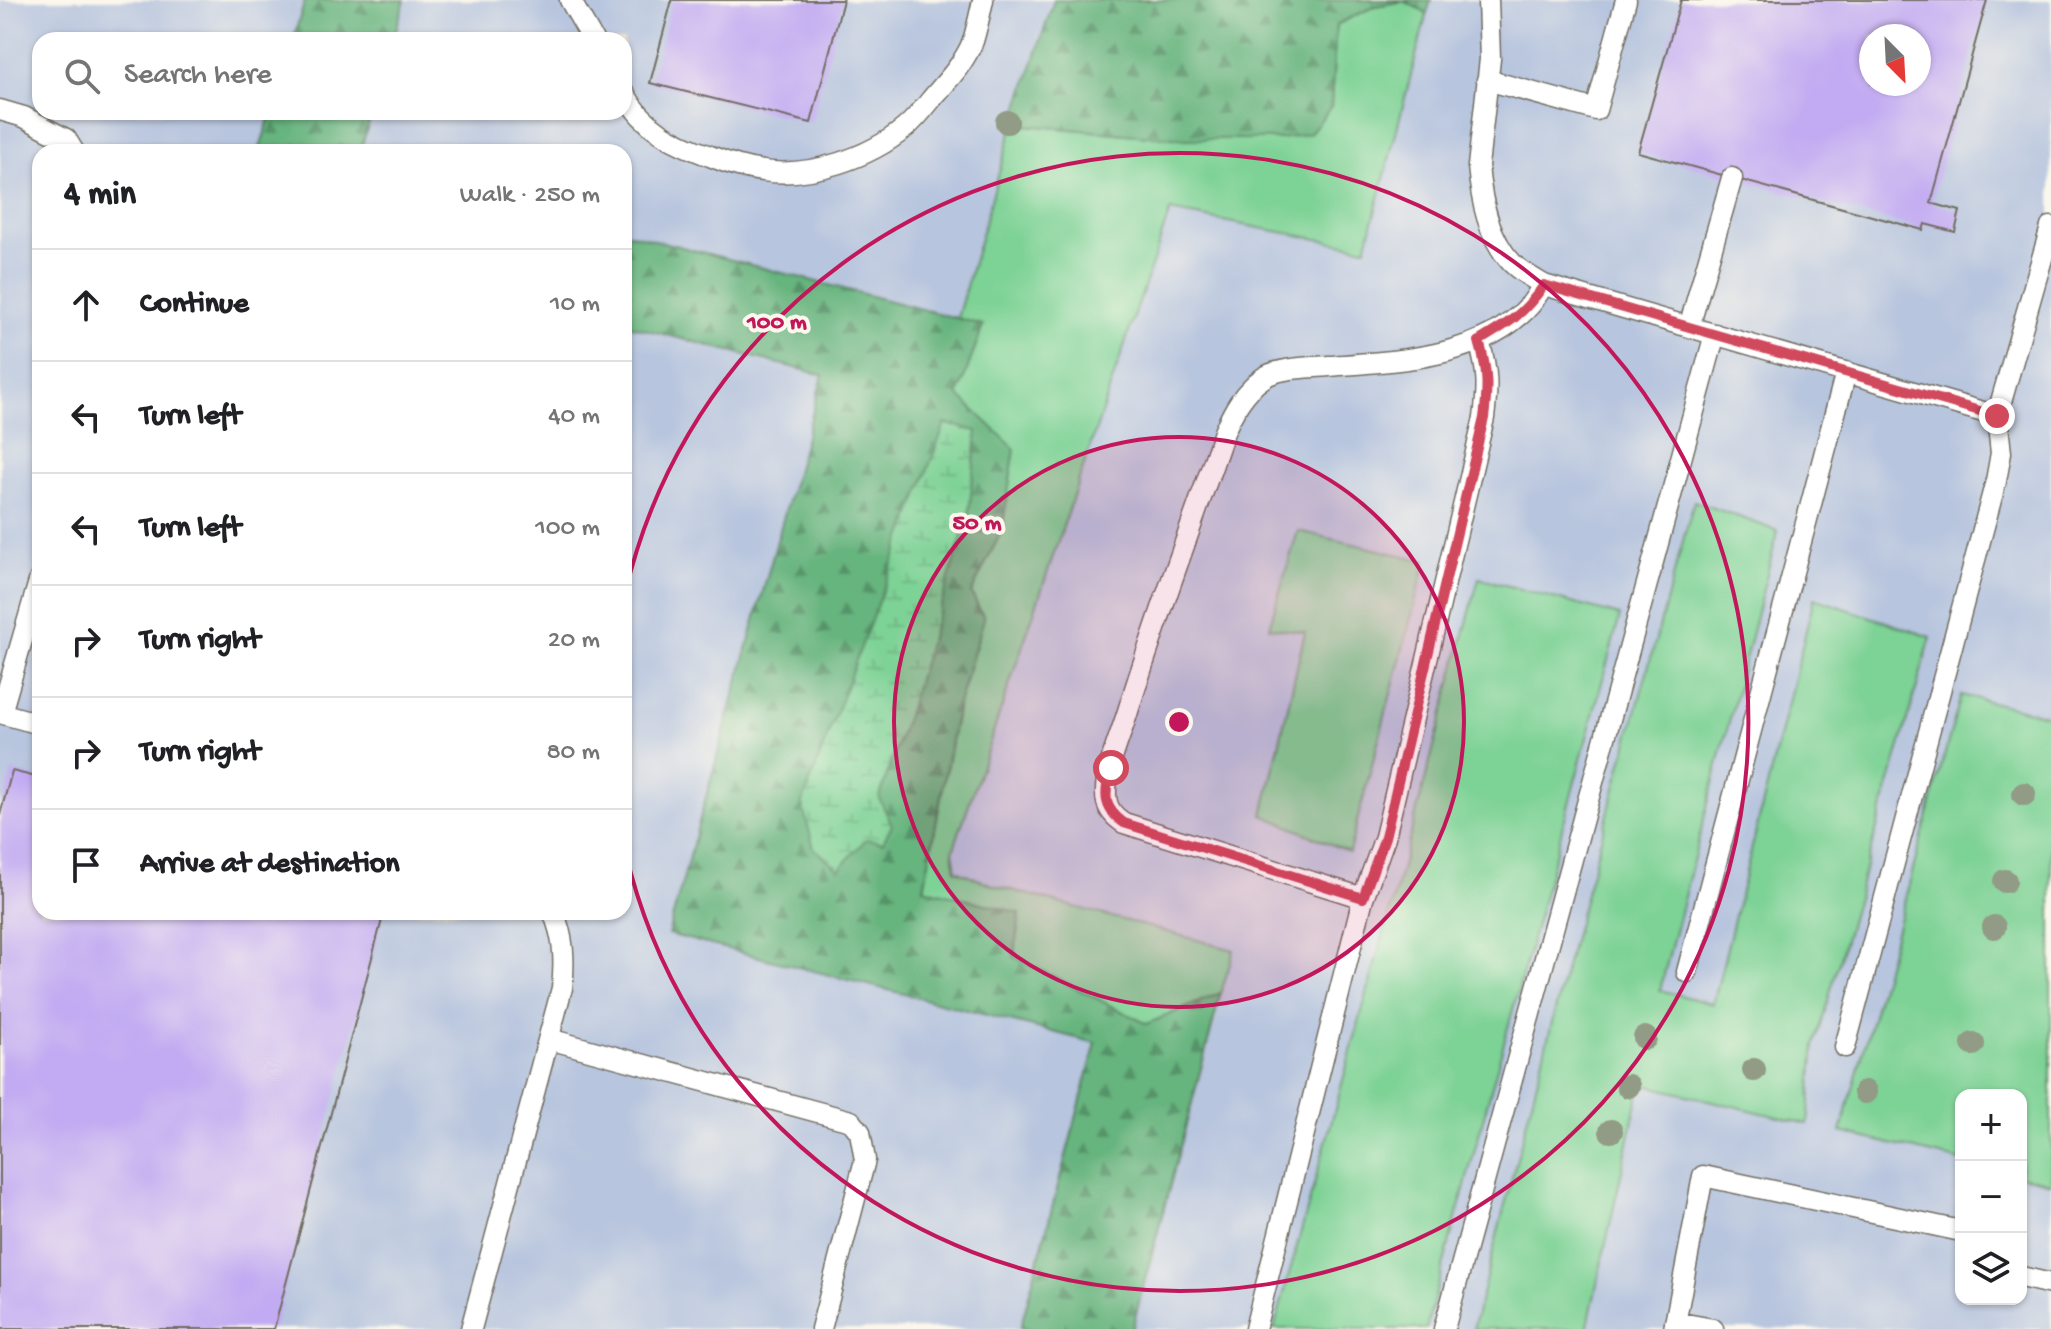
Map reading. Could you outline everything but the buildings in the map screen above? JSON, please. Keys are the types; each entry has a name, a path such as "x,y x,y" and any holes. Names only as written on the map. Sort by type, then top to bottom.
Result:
{"lane":[{"path":"570,0 588,32"},
{"path":"632,106 648,125 677,144 732,165 765,172 802,171 835,165 867,152 905,128 926,105 958,68 972,42 983,0"},
{"path":"1488,0 1490,38 1478,166 1484,208 1494,235 1509,260 1524,273 1544,285 1997,416"},
{"path":"1487,80 1596,110 1626,0"},
{"path":"0,110 24,117 66,139 69,144"},
{"path":"1689,327 1732,178"},
{"path":"1845,1047 1996,481 2001,453 1997,416 2051,227"},
{"path":"1363,898 1124,823 1114,816 1107,803 1106,790 1135,690 1224,432 1247,391 1266,376 1294,369 1411,359 1479,341 1507,325 1530,305 1544,285"},
{"path":"1444,1329 1715,334"},
{"path":"1255,1329 1363,898 1385,837 1484,418 1487,367 1479,341"},
{"path":"1687,972 1846,372"},
{"path":"32,634 1,713 32,722"},
{"path":"471,1329 562,988 563,943 556,920"},
{"path":"549,1039 851,1121 860,1132 865,1160 821,1329"},
{"path":"1713,1329 1674,1326 1703,1176 1955,1230"},
{"path":"2027,1278 2051,1284"}],"shaded area":[{"path":"0,0 305,0 295,32 32,32 32,120 269,120 261,144 32,144 32,920 632,920 632,326 823,374 668,934 1097,1043 1020,1329 0,1329"},
{"path":"405,0 1054,0 1013,124 957,318 632,234 632,144 363,144 370,120 632,120 632,32 395,32"},
{"path":"1431,0 2051,0 2051,990 2023,1089 1955,1089 1955,1305 2027,1305 2027,1177 2051,1183 2051,1329 1132,1329 1234,950 993,885 956,870 953,851 1170,210 1366,247"}],"green space":[{"path":"305,0 405,0 395,32 295,32"},
{"path":"1054,0 1431,0 1427,13 1404,1 1375,6 1336,25 1331,107 1310,133 1282,139 1183,139 1013,124"},
{"path":"1404,1 1427,13 1366,248 1170,211 953,851 956,870 993,885 1234,950 1221,993 1147,1024 1014,957 924,889 958,704 984,618 971,593 1002,530 958,395 983,326 957,318 1013,124 1183,139 1281,139 1331,107 1336,25 1375,6"},
{"path":"269,120 370,120 362,144 261,144"},
{"path":"632,234 983,325 958,395 1015,449 1002,530 971,593 984,618 958,704 924,888 1020,913 1014,957 1147,1024 1221,993 1132,1329 1020,1329 1096,1043 668,934 823,375 632,326","holes":["946,424 977,431 969,513 879,798 883,842 866,838 855,849"]},
{"path":"945,424 977,431 969,513 879,798 892,825 883,842 866,839 839,869 814,848 802,804"},
{"path":"1694,501 1778,531 1660,990 1713,1004 1814,598 1931,637 1815,1046 1808,1124 1641,1084 1587,1329 1473,1329 1574,937"},
{"path":"1298,531 1426,561 1349,852 1263,815 1305,632 1269,627"},
{"path":"1479,578 1620,616 1426,1329 1274,1329 1396,889"},
{"path":"1961,695 2051,716 2051,1183 2027,1177 2027,1089 1955,1089 1955,1160 1841,1132"}],"route":[{"path":"1111,768 1106,790 1107,803 1114,816 1124,823 1363,898 1385,837 1484,418 1487,367 1479,341 1507,325 1530,305 1544,285 1997,416"}]}
